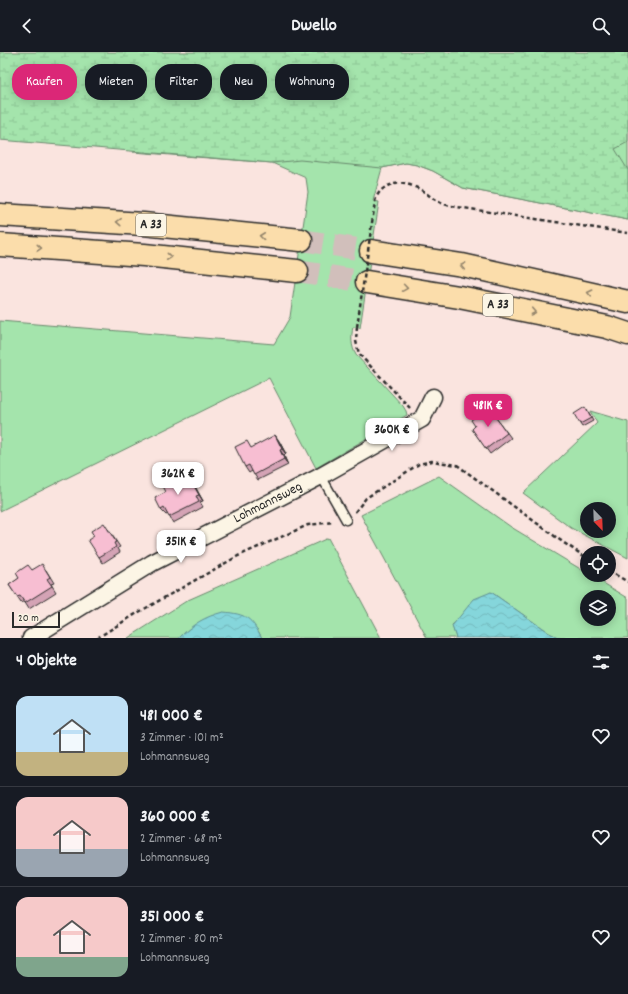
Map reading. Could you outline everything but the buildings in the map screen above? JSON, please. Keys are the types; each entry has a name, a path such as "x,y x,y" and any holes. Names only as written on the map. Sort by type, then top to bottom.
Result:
{"highway":[{"name":"A 33","path":"0,215 143,224 301,240"},
{"name":"A 33","path":"0,245 144,255 297,271"},
{"name":"A 33","path":"372,251 462,265 628,302"},
{"name":"A 33","path":"367,282 459,297 608,328 628,334"}],"street":[{"path":"422,419 433,397"},
{"name":"Lohmannsweg","path":"31,638 152,563 321,476 422,419"}],"lane":[{"path":"321,476 346,520"}],"path":[{"path":"422,419 408,407 359,354 356,341 375,202 376,197 383,187 396,183 406,184 416,187 438,202 457,207 628,233"},
{"path":"97,638 139,612 238,556 308,525 346,520 357,510 366,498 419,464 432,461 457,465 580,553"},
{"path":"616,575 628,582"}],"green space":[{"path":"0,52 628,52 628,142 615,149 628,170 628,220 463,188 433,171 417,165 406,163 382,168 300,160 272,163 0,140"},
{"path":"628,52 628,220 463,188 433,171 417,165 406,163 382,168 373,201 379,202 360,328 353,327 352,341 356,355 403,406 407,415 316,468 269,378 0,511 0,321 274,344 290,317 308,192 306,178 272,163 133,152"},
{"path":"590,411 628,422 628,558 616,552 616,546 605,546 590,538 616,538 616,502 580,502 580,533 571,528 523,493 597,423"},
{"path":"439,476 511,527 580,569 580,582 602,582 615,590 580,590 580,626 616,626 616,591 628,598 628,638 560,638 549,633 491,592 452,625 456,638 427,638 361,515"},
{"path":"328,538 381,638 262,638 257,629 189,629 179,638 128,638 188,600"}],"water":[{"path":"491,592 549,633 560,638 456,638 452,626 474,599"},
{"path":"223,612 238,614 247,618 255,626 262,638 179,638 199,622 210,616"}],"tunnel":[{"path":"301,240 371,251"},
{"path":"297,271 367,282"}]}
